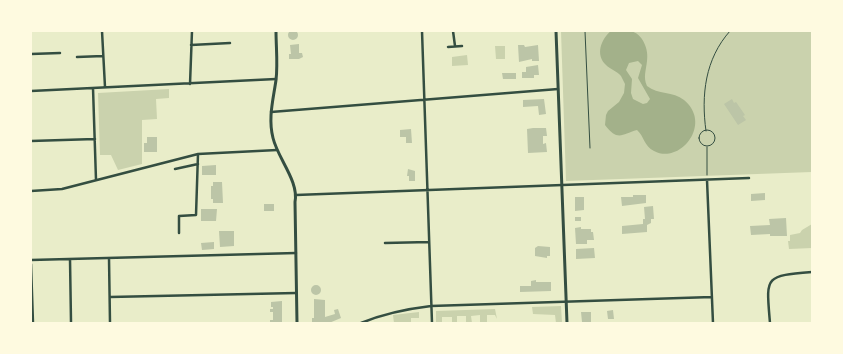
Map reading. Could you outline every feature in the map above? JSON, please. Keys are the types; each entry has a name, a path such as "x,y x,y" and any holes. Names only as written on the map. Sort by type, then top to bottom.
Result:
{"street":[{"path":"102,31 105,88"},
{"path":"190,84 192,31"},
{"path":"276,31 276,79 270,112 270,122 277,150 294,184 296,195 294,202 297,323"},
{"path":"422,31 432,323"},
{"path":"453,31 455,46"},
{"path":"556,31 568,323"},
{"path":"191,45 230,43"},
{"path":"448,47 462,46"},
{"path":"31,54 60,53"},
{"path":"77,57 103,56"},
{"path":"31,91 276,79"},
{"path":"93,88 96,180"},
{"path":"270,112 558,88"},
{"path":"31,141 95,139"},
{"path":"31,191 62,189 198,154 277,150"},
{"path":"179,234 179,216 196,215 198,154"},
{"path":"175,169 198,164"},
{"path":"296,195 749,178"},
{"path":"707,180 713,323"},
{"path":"385,243 429,242"},
{"path":"31,260 296,253"},
{"path":"109,258 110,323"},
{"path":"70,259 72,322"},
{"path":"31,264 33,323"},
{"path":"770,323 768,291 770,281 775,277 785,274 812,272"},
{"path":"110,297 296,293"},
{"path":"361,323 386,313 402,309 431,306 712,297"}],"path":[{"path":"585,31 590,148"},
{"path":"706,131 704,96 708,71 717,49 730,31"},
{"path":"706,131 712,132 715,137 713,143 707,146 702,144 700,140 700,135 706,131"},
{"path":"707,146 707,180"}],"shaded area":[{"path":"561,31 812,31 812,172 566,181"},
{"path":"611,31 630,31 635,32 642,38 647,52 645,77 647,86 656,91 680,97 692,110 695,120 694,130 690,140 683,147 674,152 664,154 651,149 637,130 624,135 617,135 613,134 605,125 606,115 608,111 619,102 624,93 625,84 621,76 609,68 601,57 600,52 602,43 607,34","holes":["638,61 642,65 638,78 650,99 647,103 643,104 633,99 631,93 632,79 626,70 629,63"]},
{"path":"495,46 505,46 505,59 496,59"},
{"path":"467,55 468,65 452,66 452,57"},
{"path":"169,89 169,98 156,99 157,119 142,120 142,164 118,170 111,155 100,155 98,93"},
{"path":"812,224 812,248 789,249 788,241 790,241 790,235 800,233"},
{"path":"561,306 562,323 556,323 555,315 533,314 532,307"},
{"path":"495,309 497,319 495,315 487,315 487,323 480,323 480,315 471,316 472,323 466,323 466,316 457,316 457,323 452,323 452,317 442,317 442,323 436,323 436,311"},
{"path":"419,312 419,318 411,318 411,323 394,323 393,315"}],"building":[{"path":"291,30 295,30 297,31 297,39 291,40 288,37 288,33"},
{"path":"299,44 299,53 302,53 303,57 299,59 289,59 289,54 291,54 290,45"},
{"path":"518,45 524,45 525,47 538,45 539,61 532,61 532,59 519,62"},
{"path":"538,65 539,75 534,75 534,78 522,78 522,72 526,72 526,67"},
{"path":"502,73 516,73 516,79 503,79"},
{"path":"544,99 546,114 539,115 538,106 523,107 523,100"},
{"path":"732,99 734,103 736,102 745,115 743,116 746,120 738,125 724,104"},
{"path":"546,128 547,136 543,136 543,144 546,143 547,152 528,153 527,129"},
{"path":"411,129 412,143 406,143 406,137 400,137 400,130"},
{"path":"147,137 157,137 157,152 144,152 144,143 147,143"},
{"path":"216,165 216,175 202,175 202,166"},
{"path":"408,169 415,171 415,181 409,181 409,176 407,176"},
{"path":"213,182 222,182 223,203 213,203 213,199 211,199 211,186 213,186"},
{"path":"765,193 765,200 751,201 751,194"},
{"path":"633,195 646,195 646,203 622,206 621,197 633,197"},
{"path":"575,197 584,197 584,210 575,211"},
{"path":"264,204 274,204 274,211 264,211"},
{"path":"653,206 654,219 651,219 651,223 647,225 647,232 622,234 622,226 643,224 643,219 645,219 644,207"},
{"path":"201,209 217,209 216,221 201,221"},
{"path":"575,217 581,217 581,221 575,221"},
{"path":"786,218 787,236 770,236 770,234 751,235 750,226 770,225 769,219"},
{"path":"581,227 581,229 591,229 594,240 587,240 587,244 576,244 575,228"},
{"path":"219,231 234,231 234,246 220,247"},
{"path":"214,242 214,249 202,250 201,243"},
{"path":"538,246 550,247 550,256 547,256 547,258 535,256 535,248"},
{"path":"594,248 595,258 576,259 576,249"},
{"path":"536,280 536,282 551,282 551,291 520,292 520,286 531,286 531,281"},
{"path":"314,285 318,285 320,286 320,294 314,295 311,292 311,288"},
{"path":"314,299 325,300 325,317 335,314 334,310 338,309 341,318 329,323 312,323 312,318 314,318"},
{"path":"282,301 282,323 270,323 270,320 273,320 273,312 270,312 270,309 273,309 273,307 271,307 271,302"},
{"path":"613,310 614,319 608,319 607,311"},
{"path":"581,312 591,312 591,323 579,323 582,322"}]}
